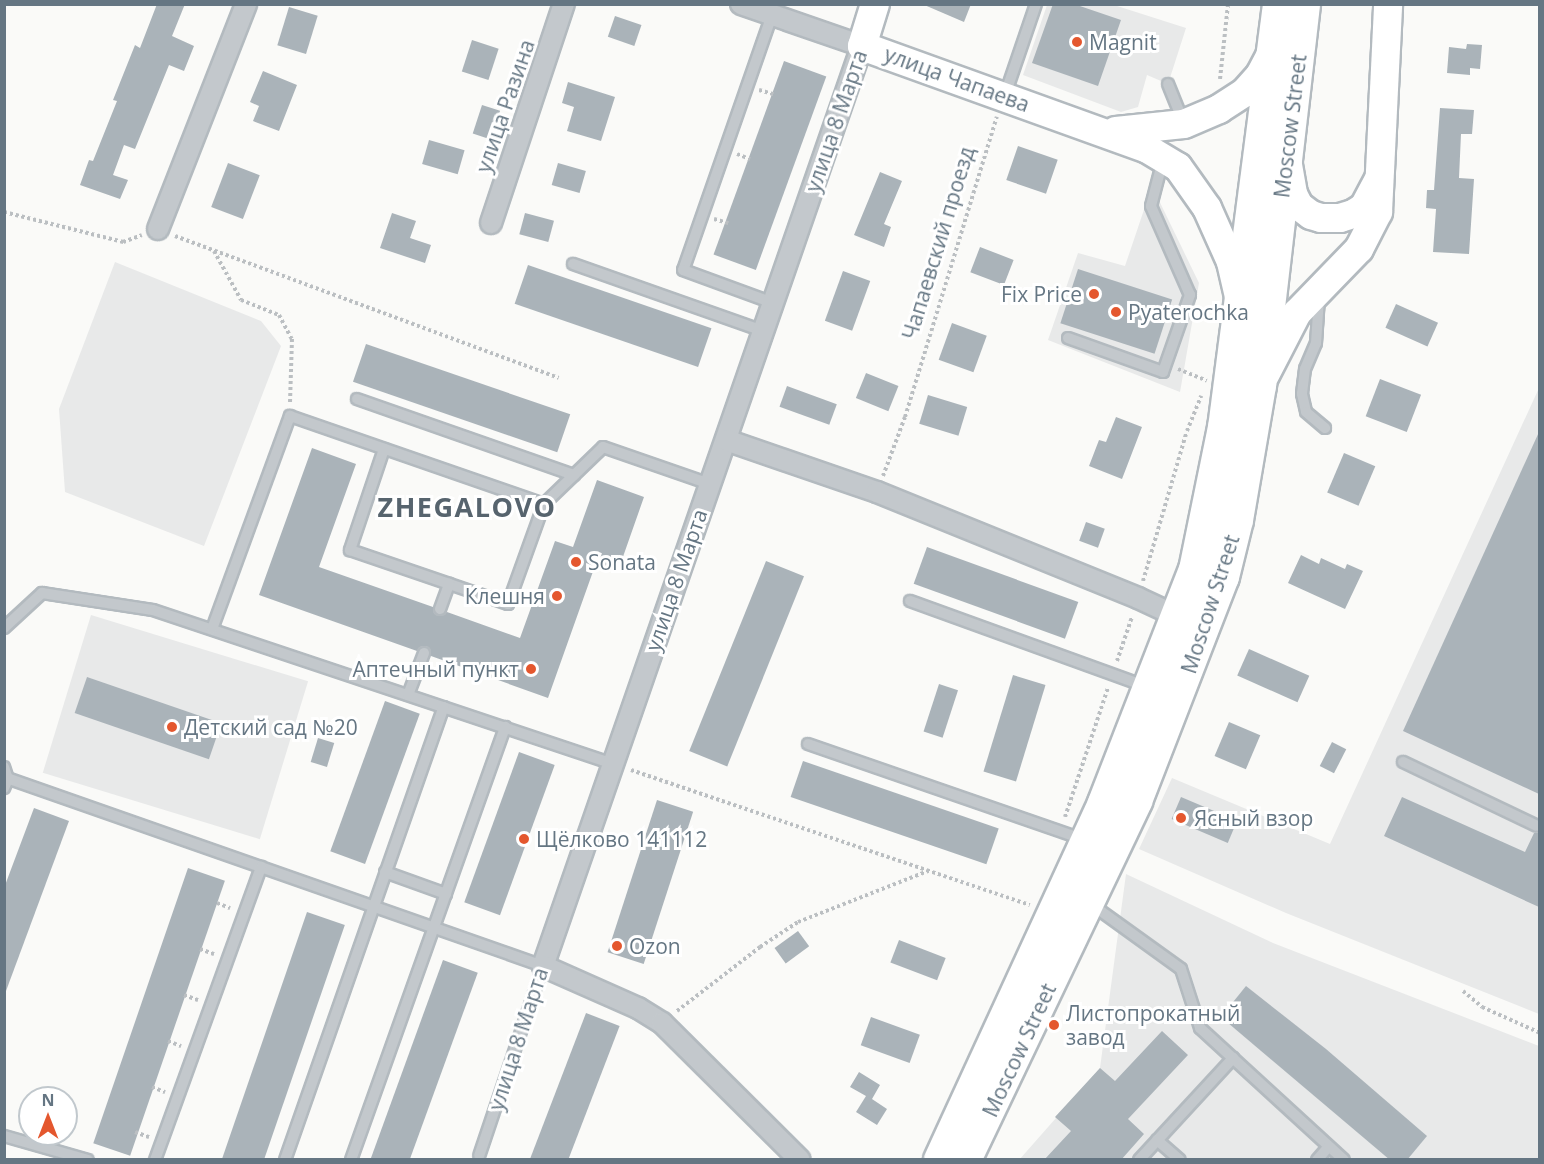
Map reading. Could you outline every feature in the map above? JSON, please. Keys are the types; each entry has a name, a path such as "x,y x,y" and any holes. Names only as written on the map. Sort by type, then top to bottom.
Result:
{"main road":[{"name":"Moscow Street","path":"940,1160 1087,840 1179,617 1195,570 1224,428 1279,4"},
{"name":"Moscow Street","path":"965,1160 1089,902 1156,756 1223,577 1238,520 1260,385 1304,4"}],"street":[{"path":"158,229 246,4"},
{"name":"улица Разина","path":"491,223 564,4"},
{"name":"улица Чапаева","path":"741,4 1105,132 1164,157"},
{"name":"улица 8 Марта","path":"543,966 611,763 726,440 875,4"},
{"path":"1260,385 1297,313 1368,237 1378,212 1382,171 1382,112 1388,4"},
{"path":"1105,132 1184,124 1219,109 1244,93 1260,75 1274,49"},
{"path":"1286,152 1293,194 1299,206 1311,215 1321,218 1340,218 1364,207 1382,171"},
{"path":"1164,157 1178,167 1207,208 1231,262 1241,305"},
{"path":"726,440 877,492 1138,598 1179,617"},
{"path":"543,966 638,1008 662,1023 800,1160"}],"lane":[{"path":"1004,97 1036,4"},
{"path":"772,15 683,270 773,303"},
{"path":"1168,84 1184,124"},
{"path":"1068,338 1163,372 1190,295 1150,206 1164,157"},
{"path":"573,264 763,331"},
{"path":"1319,291 1316,343 1305,369 1302,394 1306,412 1325,428"},
{"path":"357,399 574,474"},
{"path":"212,629 290,416 544,504"},
{"path":"384,449 350,550 508,604 544,504 603,447 710,484"},
{"path":"440,609 449,584"},
{"path":"4,628 42,593 153,610 611,763"},
{"path":"910,601 1150,688"},
{"path":"408,695 424,653"},
{"path":"285,1160 444,707"},
{"path":"351,1160 505,727"},
{"path":"808,744 1087,840"},
{"path":"1403,762 1537,826"},
{"path":"4,767 6,782 261,867 372,908 543,966"},
{"path":"155,1160 261,867"},
{"path":"385,872 446,894"},
{"path":"1089,902 1103,910 1180,969 1200,1028 1344,1160"},
{"name":"улица 8 Марта","path":"479,1156 543,966"},
{"path":"1139,1160 1233,1058"},
{"path":"4,1136 88,1160"},
{"path":"1157,1140 1180,1160"},
{"path":"1317,1160 1329,1146"}],"path":[{"path":"1220,81 1228,4"},
{"name":"Чапаевский проезд","path":"877,492 904,417 1004,97"},
{"path":"4,212 123,242 158,229 559,378"},
{"path":"214,250 241,300 279,315 292,339 290,416"},
{"path":"1166,364 1207,382"},
{"path":"611,763 1031,905"},
{"path":"662,1023 760,947 798,922 928,871"},
{"path":"1463,992 1482,1007 1539,1034"}],"shaded area":[{"path":"1047,5 1114,5 1186,28 1168,84 1147,75 1138,107 1121,112 1023,75"},
{"path":"1152,186 1199,283 1180,392 1048,340 1078,253 1125,266"},
{"path":"115,262 261,321 281,346 204,546 65,492 59,409"},
{"path":"1539,388 1539,1014 1286,913 1139,849 1172,778 1330,844"},
{"name":"Детский сад №20","path":"91,615 308,681 260,839 43,773"},
{"path":"1126,874 1273,943 1539,1046 1539,1159 1019,1160 1100,1068"}],"building":[{"path":"157,4 185,4 172,36 194,46 184,71 169,65 135,149 124,145 113,175 128,180 120,199 80,185 89,160 93,161 117,101 113,100 135,45 140,48"},
{"path":"922,4 971,4 964,22"},
{"name":"Magnit","path":"1053,4 1074,4 1121,20 1098,86 1032,63"},
{"path":"289,7 318,16 306,54 277,45"},
{"path":"615,16 641,25 634,46 608,37"},
{"path":"472,40 499,49 488,80 462,71"},
{"path":"1467,44 1482,45 1480,69 1470,68 1470,75 1447,73 1449,47 1466,49"},
{"path":"784,61 826,76 756,270 714,255"},
{"path":"263,71 297,85 279,131 253,121 259,106 250,102"},
{"path":"568,82 615,97 601,141 567,131 574,107 562,103"},
{"path":"482,105 500,111 491,139 473,134"},
{"path":"1440,108 1474,110 1472,134 1461,134 1459,178 1474,179 1469,254 1433,252 1436,209 1426,208 1427,190 1434,190"},
{"path":"429,140 465,150 458,174 422,164"},
{"path":"1018,146 1058,160 1046,194 1006,180"},
{"path":"228,163 260,175 243,219 211,207"},
{"path":"558,163 586,171 580,193 552,185"},
{"path":"880,172 902,181 884,224 891,227 884,247 854,235"},
{"path":"392,213 416,221 410,238 431,245 425,263 380,248"},
{"path":"525,213 554,221 548,242 519,234"},
{"path":"980,247 1014,260 1004,285 970,272"},
{"path":"528,265 711,328 698,367 515,304"},
{"name":"Pyaterochka","path":"1078,269 1172,300 1155,354 1060,323"},
{"path":"843,271 870,281 852,331 825,321"},
{"path":"1396,304 1438,323 1427,346 1385,328"},
{"path":"952,323 987,336 973,372 939,360"},
{"path":"366,344 570,414 557,452 353,382"},
{"path":"866,373 898,386 888,411 856,398"},
{"path":"1380,379 1421,395 1407,432 1366,416"},
{"path":"787,386 837,404 829,425 779,407"},
{"path":"928,395 967,407 958,436 919,424"},
{"path":"1116,417 1142,427 1122,479 1089,466 1099,440 1106,442"},
{"path":"1539,432 1539,794 1403,731"},
{"path":"312,448 356,464 319,567 433,607 434,613 438,616 447,612 520,638 555,541 573,547 597,480 644,497 618,571 596,563 548,698 431,656 430,649 426,646 420,647 417,651 259,595"},
{"path":"1344,453 1375,466 1358,506 1327,493"},
{"path":"1086,522 1105,529 1098,548 1079,541"},
{"path":"927,547 1078,602 1065,639 914,584"},
{"path":"1301,555 1319,564 1321,558 1345,569 1347,564 1363,571 1345,609 1288,583"},
{"path":"766,561 804,576 727,766 689,751"},
{"path":"1249,649 1309,676 1297,702 1237,675"},
{"path":"1013,675 1046,685 1016,782 983,772"},
{"path":"87,677 221,723 209,759 75,713"},
{"path":"939,684 958,690 943,738 924,732"},
{"path":"385,701 420,714 365,864 330,851"},
{"path":"1229,722 1260,735 1246,769 1215,756"},
{"path":"318,738 334,743 327,767 311,762"},
{"path":"1332,742 1346,749 1334,773 1320,766"},
{"path":"519,752 555,765 500,915 464,902"},
{"path":"803,761 999,828 986,864 791,797"},
{"path":"1181,797 1237,821 1228,843 1172,819"},
{"path":"1402,797 1525,852 1534,833 1539,833 1539,907 1384,836"},
{"path":"657,800 693,812 644,964 608,952"},
{"path":"34,808 69,821 6,991 4,888"},
{"path":"188,868 225,881 130,1156 93,1143"},
{"path":"307,912 345,925 264,1160 222,1160"},
{"path":"798,931 809,946 786,963 775,948"},
{"path":"899,940 946,958 937,980 890,962"},
{"path":"443,960 478,973 410,1160 370,1160"},
{"path":"1246,986 1326,1049 1427,1136 1407,1160 1390,1160 1221,1017"},
{"path":"586,1013 620,1026 568,1160 530,1159"},
{"path":"871,1017 920,1035 910,1063 861,1045"},
{"path":"1162,1031 1188,1055 1128,1119 1144,1134 1121,1160 1044,1160 1071,1131 1055,1117 1100,1068 1115,1081"},
{"path":"859,1072 880,1085 872,1099 887,1109 877,1125 856,1112 866,1096 850,1087"}],"place":[{"name":"Magnit","path":"1077,42"},
{"name":"Fix Price","path":"1094,294"},
{"name":"Pyaterochka","path":"1116,312"},
{"name":"Sonata","path":"576,562"},
{"name":"Клешня","path":"557,596"},
{"name":"Аптечный пункт","path":"531,669"},
{"name":"Детский сад №20","path":"172,727"},
{"name":"Ясный взор","path":"1181,818"},
{"name":"Щёлково 141112","path":"524,839"},
{"name":"Ozon","path":"617,946"},
{"name":"Листопрокатный завод","path":"1054,1025"}],"district":[{"name":"ZHEGALOVO","path":"467,507"}]}
